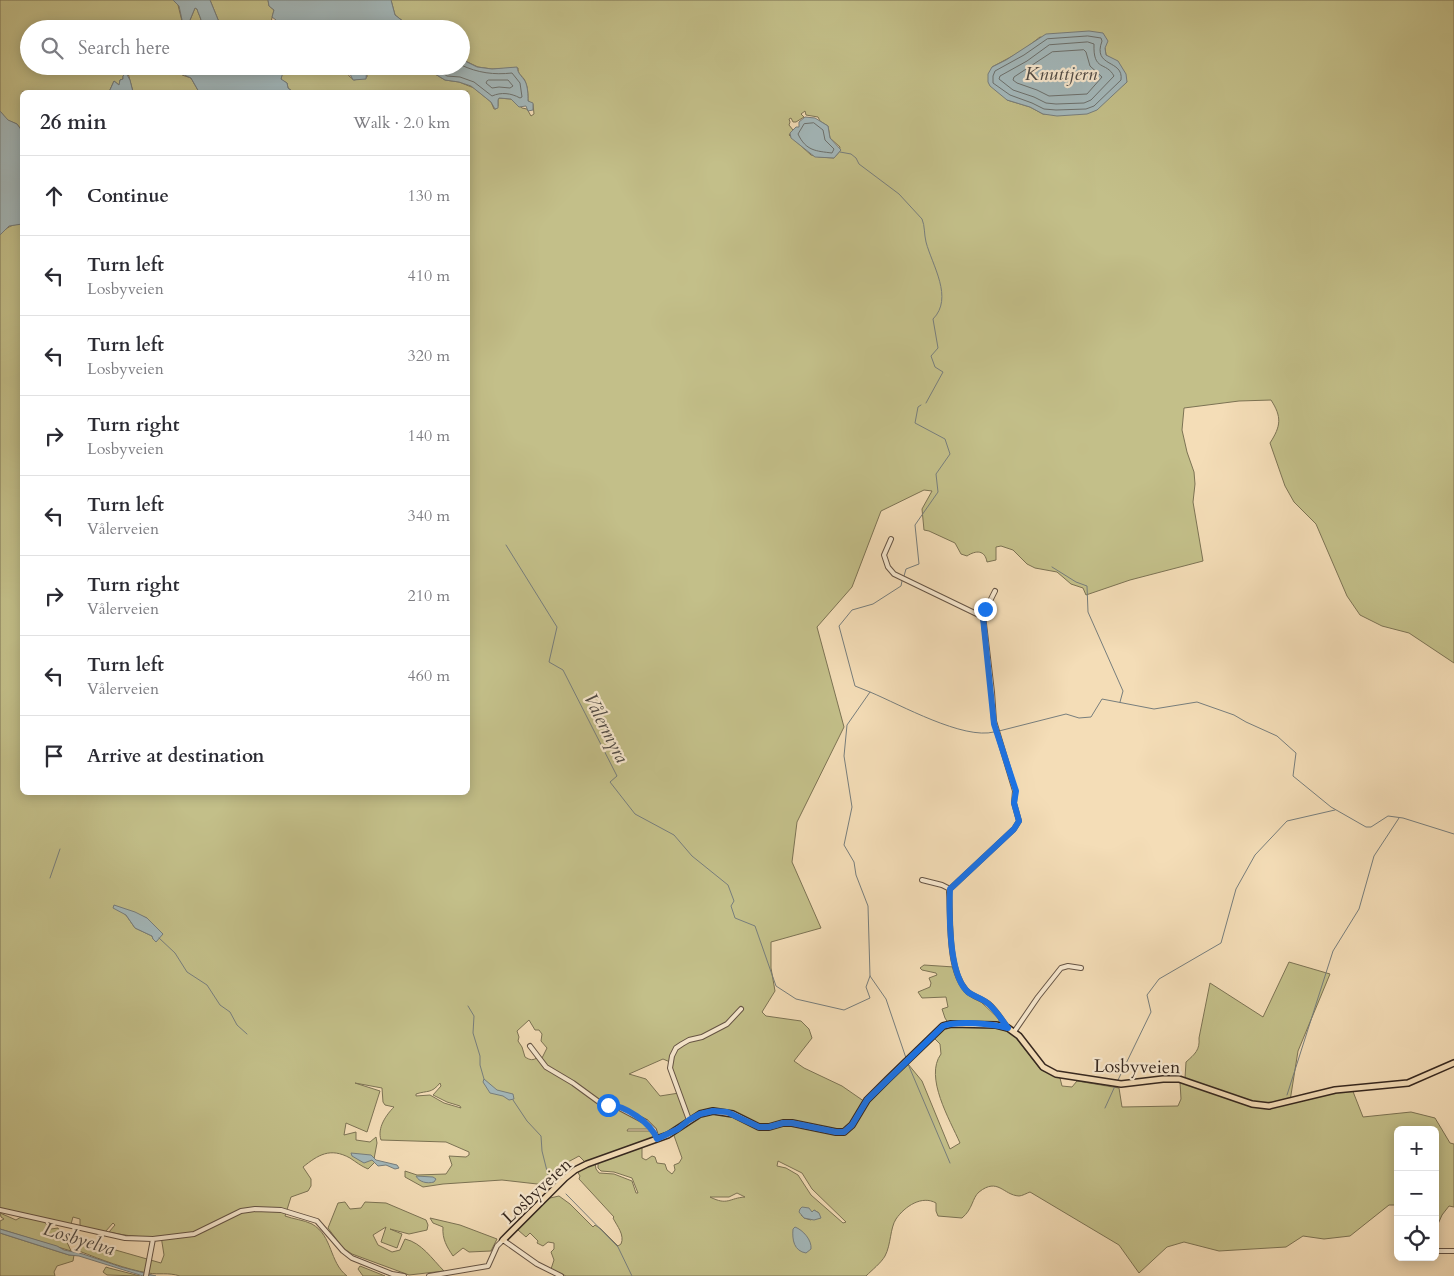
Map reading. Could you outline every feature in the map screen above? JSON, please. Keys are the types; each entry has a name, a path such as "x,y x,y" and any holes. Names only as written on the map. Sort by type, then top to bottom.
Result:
{"main road":[{"name":"Losbyveien","path":"503,1240 575,1170 657,1139 678,1129 700,1114 720,1111 733,1114 759,1127 792,1123 844,1132 852,1125 867,1100 943,1026 951,1024 1008,1028 1014,1032 1043,1067 1056,1074 1115,1084 1179,1079 1252,1104 1269,1106 1335,1090 1408,1083 1454,1063"}],"street":[{"path":"891,539 884,555 888,567 894,574 983,618"},
{"path":"995,591 985,609 983,618 994,724 1016,791 1014,803 1019,821 1014,829 950,889 953,954 961,983 969,992 991,1006 1008,1028"},
{"path":"922,880 950,889"},
{"path":"1014,1032 1060,968 1068,966 1081,968"},
{"path":"689,1120 670,1068 672,1056 676,1048 682,1044 702,1037 727,1024 741,1009"},
{"path":"530,1046 546,1067 573,1083 599,1102 614,1105 646,1122 654,1130 657,1139"},
{"path":"0,1210 125,1238 153,1239 194,1234 241,1211 281,1210 317,1221 343,1251 352,1258 392,1274 404,1276"},
{"path":"146,1274 153,1239"},
{"path":"429,1276 488,1266 497,1246 503,1240 537,1264 561,1276"},
{"path":"1439,1251 1454,1251"}],"shaded area":[{"path":"0,0 173,0 178,5 182,20 20,20 20,75 125,75 123,79 120,80 119,85 114,81 110,90 20,90 20,128 17,124 7,120 0,111"},
{"path":"210,0 268,0 269,6 274,10 272,20 218,20"},
{"path":"391,0 1454,0 1454,663 1409,633 1382,626 1360,615 1347,596 1316,524 1294,502 1285,486 1270,443 1279,422 1277,412 1271,400 1239,401 1184,408 1182,430 1194,472 1193,502 1203,561 1130,580 1086,595 1083,588 1071,584 1057,572 1035,568 1027,564 1013,550 1001,546 996,547 996,560 987,562 982,553 977,552 967,556 961,554 955,543 924,530 922,509 932,491 924,490 881,511 852,587 817,627 844,727 797,822 792,862 821,928 771,942 771,968 775,991 762,1012 766,1016 801,1021 809,1029 812,1038 794,1061 804,1068 842,1086 868,1104 908,1064 922,1081 950,1149 960,1143 945,1111 937,1086 935,1074 941,1054 940,1044 934,1038 943,1029 950,1026 942,1009 948,1007 946,997 922,998 918,992 930,987 929,978 937,975 936,973 922,970 920,968 924,965 954,967 966,994 981,1002 999,1019 999,1028 1013,1034 1041,1070 1060,1078 1062,1086 1072,1087 1077,1081 1119,1088 1122,1107 1178,1106 1181,1099 1180,1082 1185,1078 1186,1062 1199,1046 1210,983 1263,1017 1289,962 1330,974 1298,1051 1290,1101 1352,1089 1363,1117 1411,1112 1435,1118 1450,1143 1454,1144 1454,1207 1449,1206 1439,1222 1439,1126 1394,1126 1394,1205 1389,1205 1350,1236 1324,1239 1303,1236 1286,1247 1219,1251 1184,1242 1167,1247 1139,1273 1119,1245 1030,1192 1019,1196 996,1186 991,1186 977,1194 962,1218 938,1216 936,1203 931,1201 920,1201 909,1206 894,1223 885,1256 866,1276 566,1276 551,1269 554,1260 551,1252 554,1249 554,1243 548,1242 543,1246 537,1243 538,1241 530,1233 526,1237 518,1230 550,1198 559,1196 593,1227 595,1225 601,1229 618,1246 621,1244 622,1237 614,1217 579,1179 580,1176 577,1171 595,1163 599,1173 614,1174 632,1181 636,1193 638,1193 632,1178 614,1172 601,1171 598,1168 598,1162 642,1146 642,1158 646,1160 652,1156 655,1157 657,1163 665,1164 667,1170 672,1174 675,1170 674,1165 679,1163 682,1158 672,1130 657,1136 654,1129 628,1129 627,1131 652,1131 655,1137 586,1163 579,1156 568,1162 573,1166 572,1169 559,1180 551,1180 546,1185 502,1180 423,1187 405,1177 405,1171 417,1175 446,1174 452,1165 449,1156 466,1157 469,1155 469,1152 446,1142 381,1140 381,1126 394,1107 385,1105 383,1102 382,1088 355,1083 380,1091 367,1132 346,1123 344,1135 356,1132 356,1140 370,1142 376,1137 375,1162 368,1169 350,1158 336,1153 325,1154 314,1159 303,1167 311,1179 311,1186 308,1191 291,1197 285,1216 312,1224 319,1229 328,1242 337,1264 347,1276 180,1276 148,1273 122,1267 79,1251 84,1241 161,1263 164,1255 161,1236 122,1235 109,1232 115,1225 113,1223 105,1232 80,1226 80,1219 73,1217 71,1224 0,1208 0,235 10,226 20,224 20,795 470,795 470,90 290,90 287,83 281,80 282,75 349,75 354,80 367,77 367,75 436,75 445,80 459,82 474,88 491,102 494,109 498,106 498,98 511,99 522,108 527,109 531,116 534,114 533,104 528,101 526,84 518,68 492,69 478,67 470,63 470,20 401,20 395,15","holes":["1040,37 1105,48 1106,55 1127,82 1117,90 1068,114 1043,114 1030,107 1007,100 992,67 1022,51","805,111 806,115 818,117 820,121 828,126 830,138 840,147 839,152 834,158 811,155 789,135 793,130 789,125 789,119 791,118 793,122 796,122 804,117 801,114","114,906 147,918 162,934 156,941 152,936 135,928 126,915","529,1020 535,1030 539,1030 542,1034 541,1041 547,1048 540,1059 538,1057 532,1060 525,1057 518,1041 517,1031","663,1059 670,1062 679,1093 660,1096 646,1079 629,1074","440,1083 441,1086 433,1095 461,1108 444,1103 430,1095 416,1096 416,1094 434,1089","778,1161 802,1173 812,1189 846,1222 843,1223 811,1195 798,1175 786,1168 777,1166","737,1193 745,1197 725,1201 710,1197 729,1197","809,1210 812,1213 814,1210 819,1213 811,1220 801,1215"]},
{"path":"195,8 197,9 201,20 190,20"},
{"path":"129,75 182,75 191,78 198,90 132,90"},
{"path":"345,1202 350,1209 361,1208 365,1202 386,1203 426,1220 427,1230 409,1234 390,1229 402,1234 397,1248 381,1242 386,1227 373,1235 378,1245 392,1252 400,1250 405,1239 417,1244 444,1271 409,1275 352,1254 343,1248 328,1228 338,1203"},
{"path":"0,1213 16,1220 21,1217 43,1221 51,1229 58,1228 71,1251 0,1229 0,1221 4,1219"},
{"path":"430,1218 460,1225 497,1239 491,1251 469,1252 463,1248 453,1256 444,1239 443,1227 433,1223"},
{"path":"0,1233 74,1255 73,1261 57,1266 54,1272 55,1276 0,1276"},
{"path":"360,1266 385,1276 363,1276 358,1269"},
{"path":"106,1267 140,1276 107,1275 103,1272"}],"water":[{"path":"173,0 210,0 218,20 201,20 195,8 190,20 182,20 179,6"},
{"path":"268,0 391,0 395,15 401,20 276,20 272,17 274,10 269,6"},
{"name":"Knuttjern","path":"1089,31 1103,33 1108,41 1105,48 1106,55 1118,61 1126,74 1127,82 1097,110 1087,114 1057,116 1043,114 1030,107 1007,100 990,86 988,74 992,67 1046,34"},
{"path":"470,64 477,67 492,69 517,67 526,83 528,101 533,103 533,110 528,111 526,106 519,107 511,99 499,98 498,108 495,109 491,102 471,86 445,80 436,75 470,75"},
{"path":"127,75 132,90 110,90 114,81 119,85 123,76"},
{"path":"184,75 282,75 281,79 287,83 290,90 198,90 191,78"},
{"path":"350,75 366,75 366,79 353,80"},
{"path":"0,111 8,120 17,124 20,128 20,224 9,226 0,235"},
{"path":"805,117 815,118 828,126 830,138 841,150 834,158 815,157 791,138 790,133 796,127 799,127 799,122"},
{"path":"114,905 147,918 163,934 156,942 152,936 135,928 126,915 113,908"},
{"path":"484,1079 497,1090 513,1094 514,1099 509,1100 503,1096 490,1093 483,1082"},
{"path":"351,1153 371,1155 376,1160 397,1165 399,1168 395,1169 386,1165 378,1166 372,1160 364,1163 352,1156"},
{"path":"416,1176 433,1177 436,1179 434,1182 426,1183 419,1180"},
{"path":"802,1207 809,1208 812,1212 814,1210 819,1213 821,1218 814,1220 804,1218 799,1212"},
{"path":"795,1227 804,1233 810,1242 811,1249 806,1253 796,1247 793,1233"},
{"path":"0,1229 57,1246 64,1250 156,1276 143,1276 79,1256 69,1255 0,1233"}],"waterway":[{"path":"840,152 851,154 856,158 859,164 899,194 922,219 926,242 942,291 939,311 933,319 938,348 931,356 935,367 943,372 926,403"},
{"path":"904,576 906,569 919,564 915,525 938,492 936,474 950,454 945,439 915,423 918,407 921,405"},
{"name":"Vålermyra","path":"506,545 557,627 549,662 563,670 617,776 610,782 635,814 674,835 692,856 728,885 734,901 731,906 735,918 755,926 776,986 796,999 844,1010 870,998 866,987 870,976"},
{"path":"1052,567 1076,582 1087,586 1088,612 1123,691 1120,702"},
{"path":"870,692 855,686 839,626 852,610 873,604 901,586 902,581"},
{"path":"906,1058 886,999 870,976 868,906 856,875 854,862 844,845 852,807 844,756 847,725 870,692 949,726 966,731 994,732"},
{"path":"999,731 1066,714 1079,718 1091,717 1102,699 1154,709 1197,702 1234,715 1277,736 1296,753 1293,776 1331,807 1366,827 1371,827 1388,816 1403,818 1454,834"},
{"path":"1118,1080 1151,1012 1147,995 1159,979 1221,943 1236,889 1255,855 1287,821 1335,810"},
{"path":"1287,1095 1333,951 1359,909 1374,856 1399,818"},
{"path":"50,878 60,849"},
{"path":"159,938 175,953 187,972 207,985 220,1005 230,1012 237,1025 247,1034"},
{"path":"468,1006 474,1016 473,1033 484,1079"},
{"path":"908,1064 950,1163"},
{"path":"1105,1108 1115,1086"},
{"path":"513,1100 527,1121 541,1136 542,1151 548,1175"},
{"path":"566,1194 618,1247 632,1276"}],"route":[{"path":"608,1105 614,1105 646,1122 654,1130 657,1139 668,1135 700,1114 713,1111 733,1114 759,1127 792,1123 839,1133 848,1130 867,1100 943,1026 947,1024 996,1025 1008,1028 991,1006 965,989 961,983 954,962 952,939 950,889 1014,829 1019,821 1014,803 1016,791 994,721 983,618 985,609"}],"water label":[{"name":"Losbyelva","path":"79,1239"}]}
